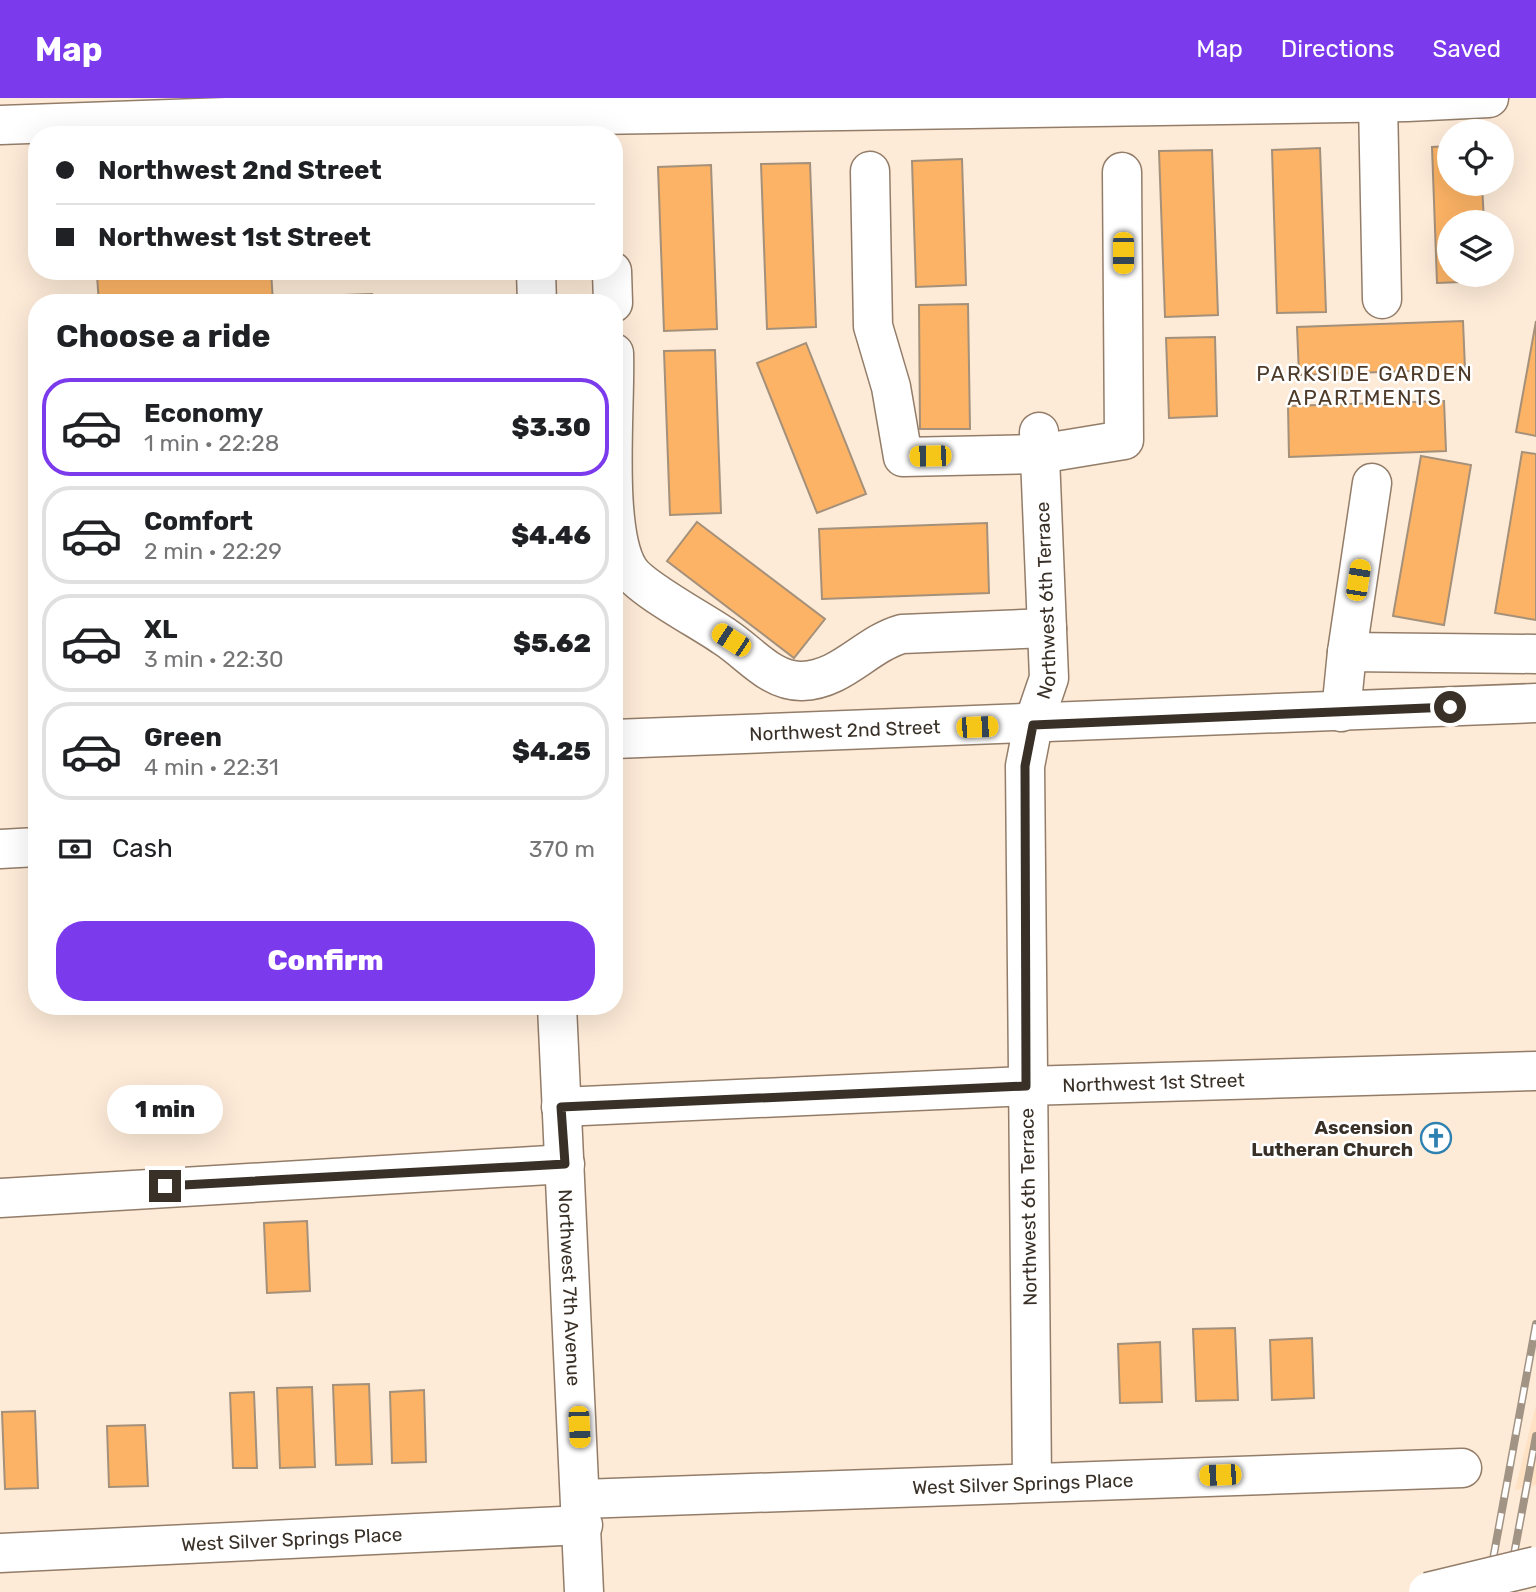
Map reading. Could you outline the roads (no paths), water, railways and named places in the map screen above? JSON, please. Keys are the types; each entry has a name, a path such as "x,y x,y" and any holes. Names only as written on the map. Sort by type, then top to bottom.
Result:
{"street":[{"path":"0,125 244,125 385,114 532,125 1026,102 1378,102 1489,98"},
{"path":"1378,102 1382,299"},
{"path":"870,171 873,326 891,387 903,457 1039,443 1124,440 1122,172"},
{"name":"Northwest 6th Terrace","path":"1032,1481 1026,1086 1025,766 1033,725 1049,678 1039,443"},
{"path":"1341,712 1347,652 1372,484"},
{"path":"623,556 630,572 649,588 731,640 769,671 785,680 804,681 826,677 867,653 883,639 902,634 1047,628"},
{"path":"1347,652 1536,654"},
{"name":"Northwest 2nd Street","path":"623,739 1536,704"},
{"path":"0,849 28,847"},
{"name":"Northwest 7th Avenue","path":"557,1015 584,1592"},
{"name":"Northwest 1st Street","path":"561,1107 1026,1086 1536,1071"},
{"path":"0,1198 565,1164"},
{"name":"West Silver Springs Place","path":"0,1553 1032,1481 1462,1468"},
{"path":"1428,1592 1536,1566"}],"railway":[{"path":"1487,1592 1536,1324"},
{"path":"1507,1592 1536,1436"}],"place":[{"name":"Ascension Lutheran Church","path":"1436,1138"}],"district":[{"name":"PARKSIDE GARDEN APARTMENTS","path":"1365,386"}]}
